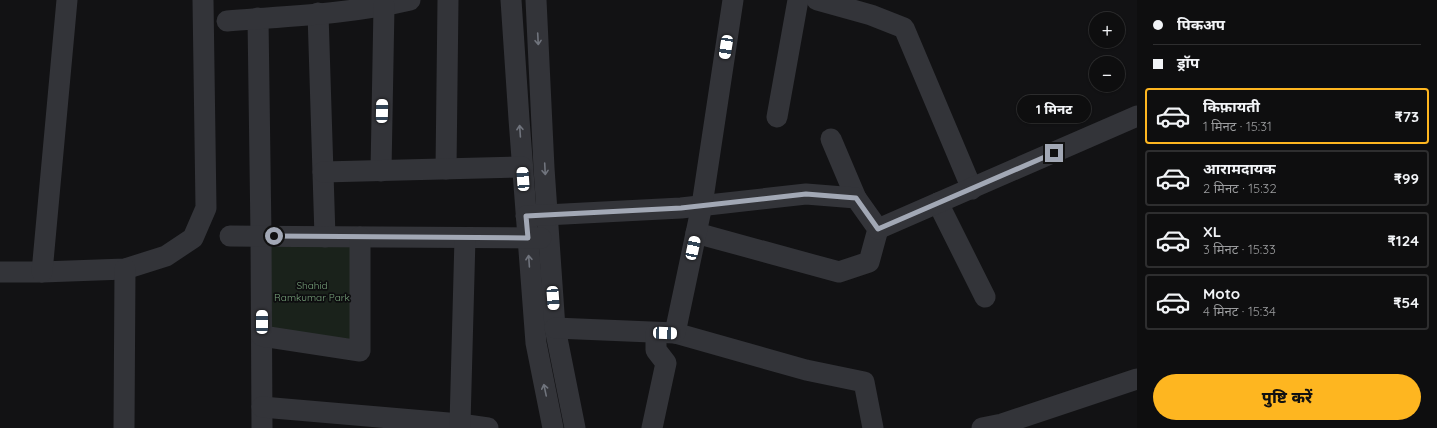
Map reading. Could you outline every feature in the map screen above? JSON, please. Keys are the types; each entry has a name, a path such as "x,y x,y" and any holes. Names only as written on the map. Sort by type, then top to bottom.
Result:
{"street":[{"path":"42,272 67,0"},
{"path":"0,272 125,269 166,256 193,238 206,208 203,0"},
{"path":"227,20 384,6 410,0"},
{"path":"446,169 448,0"},
{"path":"511,0 536,343 553,428"},
{"path":"536,0 549,238 556,328 575,428"},
{"path":"652,428 666,363 656,350 665,333 696,233 702,205 733,0"},
{"path":"777,117 798,0"},
{"path":"817,0 871,15 904,28 972,189"},
{"path":"381,171 384,6"},
{"path":"318,13 326,237"},
{"path":"258,18 262,428"},
{"path":"878,229 1137,116"},
{"path":"831,139 856,198 878,229"},
{"path":"324,172 522,167"},
{"path":"526,216 681,208 806,194 856,198"},
{"path":"938,203 985,297"},
{"path":"696,233 839,272 869,262 878,229"},
{"path":"230,236 549,238"},
{"path":"262,336 360,352 360,238"},
{"path":"460,424 465,238"},
{"path":"124,428 125,269"},
{"path":"556,328 665,333 806,370 864,382 873,428"},
{"path":"982,428 1002,424 1137,379"},
{"path":"262,407 425,424 460,424 488,428"}],"green space":[{"name":"Shahid Ramkumar Park","path":"357,246 353,340 268,334 270,247"}],"route":[{"path":"274,236 346,238 528,238 526,216 681,208 806,194 856,198 878,229 1054,153"}]}
